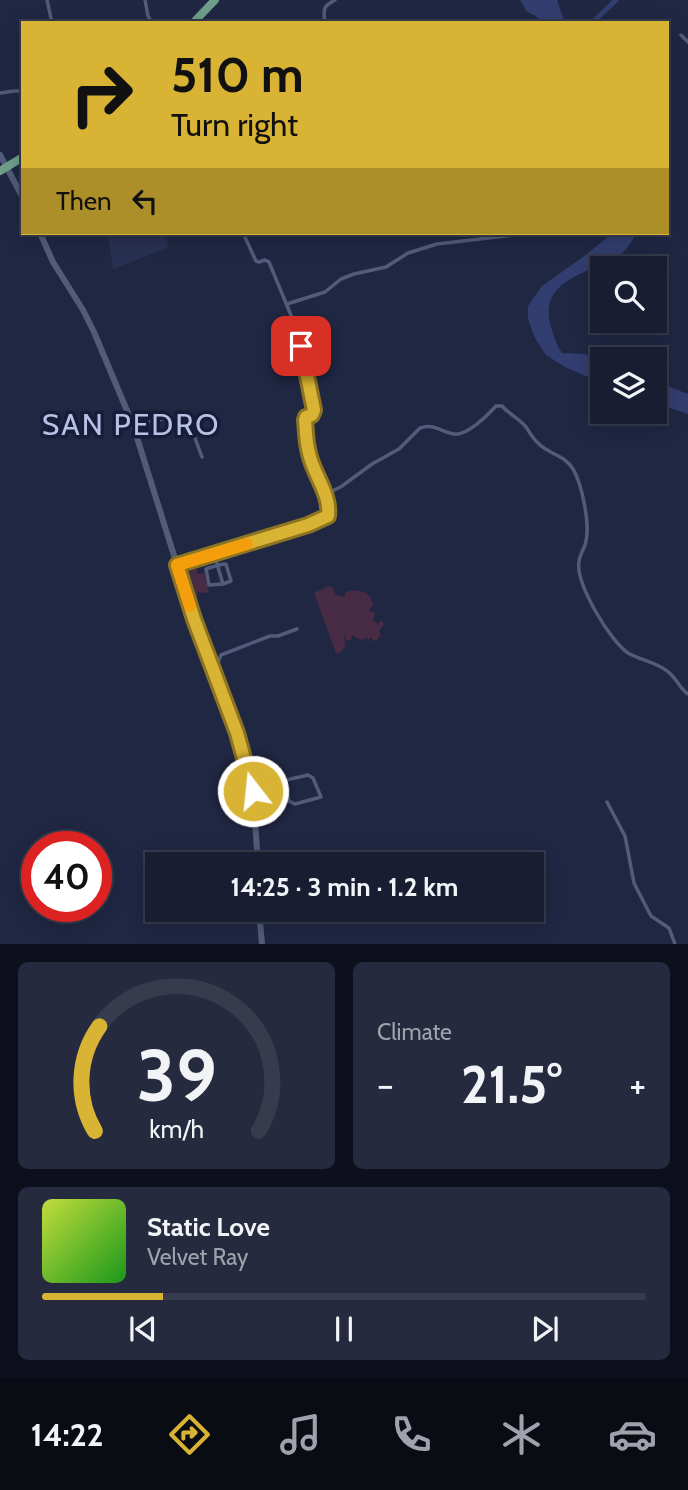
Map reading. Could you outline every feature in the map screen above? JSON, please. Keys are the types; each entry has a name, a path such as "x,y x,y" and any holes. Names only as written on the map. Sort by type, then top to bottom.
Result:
{"main road":[{"path":"195,21 215,0"},
{"path":"4,169 21,157"}],"street":[{"path":"47,0 52,21"},
{"path":"145,0 151,21"},
{"path":"324,21 323,9 335,0"},
{"path":"681,35 688,42"},
{"path":"0,93 21,91"},
{"path":"0,155 4,169 21,195"},
{"path":"41,235 53,262 94,332 132,425 194,619 237,733 253,791 257,852"},
{"path":"177,565 328,516 325,495 308,450 305,420 314,410 295,325 269,262 256,261 244,235"},
{"path":"287,304 325,292 341,279 386,267 408,253 437,244 510,235"},
{"path":"325,495 399,449 421,428 433,426 461,434 468,431 496,405 502,406 525,426 539,444 566,460 580,484 587,538 579,561 579,572 581,583 601,622 627,652 666,670 688,694"},
{"path":"132,425 164,419 187,426 192,430 202,457"},
{"path":"214,554 223,584"},
{"path":"226,564 230,581 223,584 209,585 205,570 226,564"},
{"path":"212,665 221,655 270,636 297,629"},
{"path":"253,791 282,780 311,776 321,797 291,803 282,780"},
{"path":"607,802 625,836 634,883 652,916 668,928 675,944"},
{"path":"260,922 262,944"}],"shaded area":[{"path":"520,0 557,0 564,21 541,21 527,12"},
{"path":"108,235 166,235 168,248 113,269"},
{"path":"610,235 636,235 618,256 590,256 590,269 564,283 552,297 549,306 551,327 562,353 590,357 590,378 546,355 535,338 528,319 528,306 542,286"},
{"path":"667,386 688,394 688,414 667,407"},
{"path":"194,560 198,574 204,573 209,592 198,592 197,597 189,599 186,588 189,586 188,583 184,584 179,565"},
{"path":"329,586 334,588 336,595 344,597 346,592 355,591 364,592 370,597 373,606 369,608 370,612 375,614 373,620 378,624 383,622 384,625 379,630 381,635 377,640 360,640 352,635 351,640 346,641 344,630 345,647 339,654 336,653 314,593"}],"waterway":[{"path":"594,21 616,0"}],"slow traffic":[{"path":"190,606 177,565 247,544"}],"district":[{"name":"SAN PEDRO","path":"131,424"}],"route":[{"path":"253,791 237,733 194,619 177,565 308,525 328,516 325,495 308,450 305,420 314,410 301,346"}]}
